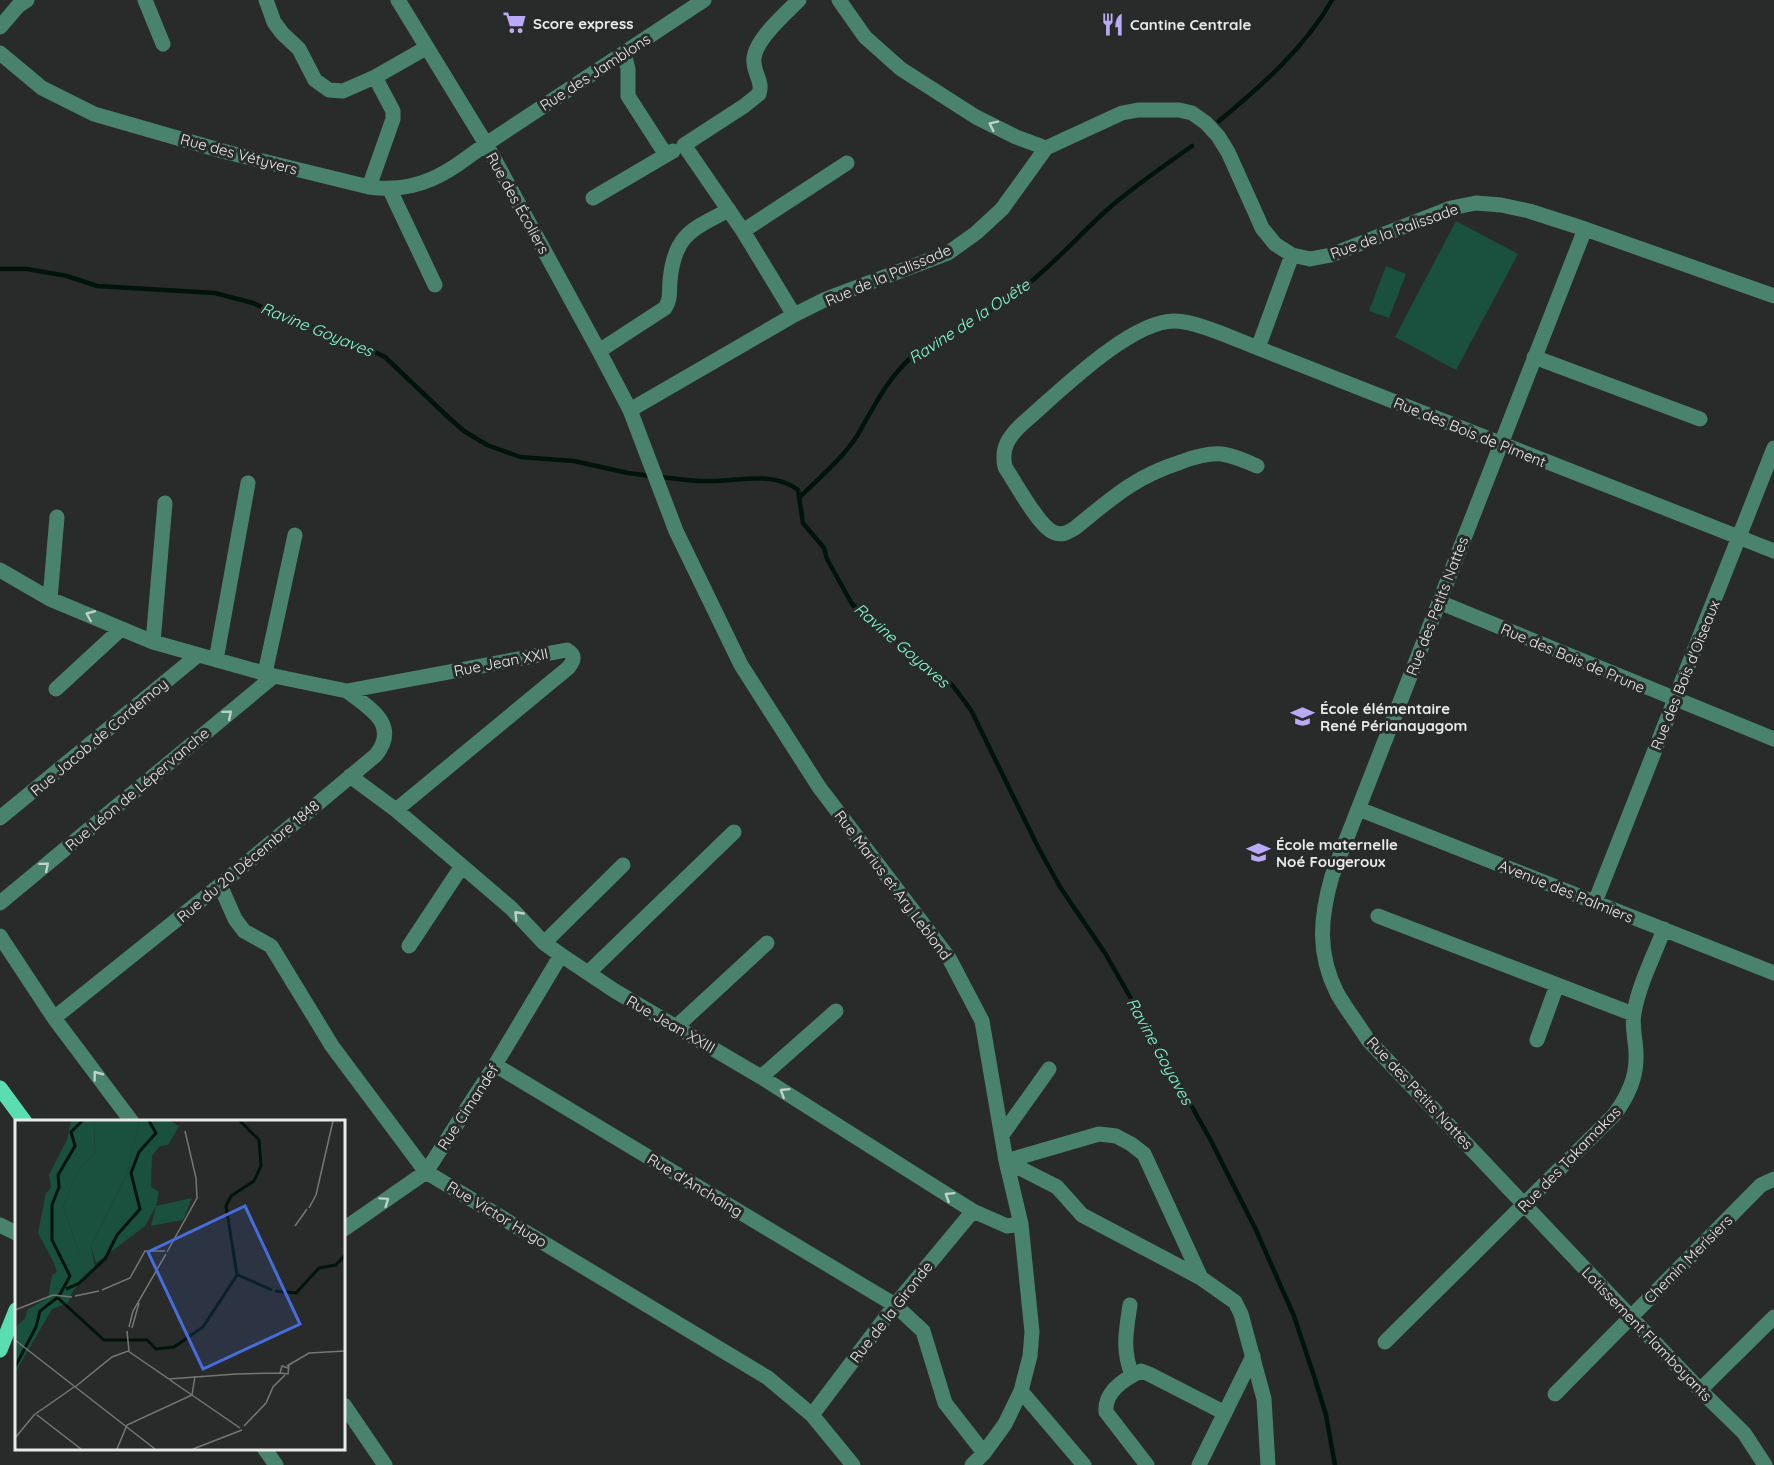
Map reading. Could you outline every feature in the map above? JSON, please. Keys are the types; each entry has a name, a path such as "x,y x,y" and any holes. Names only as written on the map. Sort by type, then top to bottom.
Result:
{"main road":[{"path":"0,1088 24,1120"},
{"path":"0,1350 15,1312"}],"street":[{"path":"0,27 18,6 27,0"},
{"path":"145,0 163,44"},
{"path":"266,0 274,22 287,39 299,49 315,80 329,90 343,91 426,48"},
{"name":"Rue des Écoliers","path":"398,0 486,144 599,351 630,410 648,462"},
{"name":"Rue des Jamblons","path":"486,144 704,0"},
{"path":"593,198 666,154 684,146 759,94 760,82 754,67 753,56 761,41 799,0"},
{"path":"839,0 865,37 901,69 976,117 1016,137 1046,148"},
{"name":"Rue des Vétyvers","path":"0,53 42,88 94,114 226,152 369,187 390,190 417,186 456,167 486,144"},
{"path":"624,53 628,69 628,96 666,154"},
{"path":"369,187 393,119 393,111 375,76"},
{"name":"Rue de la Palissade","path":"630,410 826,299 948,252 1002,209 1046,148 1122,113 1138,110 1192,113 1206,123 1228,152 1262,228 1275,244 1292,255 1310,260 1331,255 1451,208 1476,203 1501,205 1529,211 1585,229 1774,297"},
{"path":"684,146 743,231 795,315"},
{"path":"743,231 847,163"},
{"path":"390,190 435,285"},
{"path":"599,351 666,308 670,298 670,280 677,250 685,236 729,210"},
{"name":"Rue des Petits Nattes","path":"1524,1205 1368,1040 1338,994 1327,968 1321,936 1324,905 1332,876 1585,229"},
{"path":"1258,348 1292,255"},
{"name":"Rue des Bois de Piment","path":"1257,466 1239,458 1221,454 1202,455 1166,467 1124,488 1075,528 1068,533 1060,534 1044,526 1005,467 1003,457 1004,447 1011,435 1118,342 1147,327 1175,321 1206,328 1774,551"},
{"path":"1534,357 1700,419"},
{"name":"Rue des Bois d'Oiseaux","path":"1595,902 1774,448"},
{"name":"Rue Marius et Ary Leblond","path":"648,462 687,555 741,664 819,787 949,958 982,1021 1006,1161 1021,1224 1032,1332 1030,1356 1021,1390 1005,1424 984,1453 972,1465"},
{"path":"216,660 248,483"},
{"path":"153,642 165,503"},
{"path":"50,598 57,518"},
{"path":"270,674 295,535"},
{"name":"Rue Jean XXII","path":"0,570 50,598 153,642 270,674 347,691 567,650 571,652 572,663 568,668 396,810"},
{"name":"Rue des Bois de Prune","path":"1439,602 1774,740"},
{"path":"56,689 121,628"},
{"name":"Rue Jacob de Cordemoy","path":"0,819 198,655"},
{"name":"Rue Léon de Lépervanche","path":"0,903 270,674"},
{"name":"Rue du 20 Décembre 1848","path":"54,1018 220,885 376,755 383,746 385,734 383,723 376,713 347,691"},
{"name":"Rue Jean XXIII","path":"350,776 396,810 511,908 544,943 615,992 761,1077 973,1211 1007,1226 1021,1224"},
{"name":"Avenue des Palmiers","path":"1359,808 1774,973"},
{"path":"588,973 734,832"},
{"path":"544,943 623,865"},
{"path":"409,946 462,866"},
{"name":"Rue Victor Hugo","path":"220,885 235,919 244,931 271,946 332,1046 426,1172 768,1378 812,1415 853,1465"},
{"path":"1378,916 1633,1014"},
{"name":"Rue des Takamakas","path":"1385,1342 1614,1115 1623,1103 1634,1075 1636,1059 1633,1014 1664,929"},
{"path":"0,936 54,1018 130,1120"},
{"path":"676,1027 767,943"},
{"name":"Rue Cimandef","path":"345,1228 426,1172 495,1065 561,955"},
{"path":"1537,1040 1557,985"},
{"path":"761,1077 836,1011"},
{"name":"Rue d'Anchaing","path":"495,1065 895,1305 923,1331 945,1403 984,1453"},
{"path":"1002,1135 1049,1069"},
{"path":"1006,1161 1099,1134 1116,1136 1131,1144 1144,1154 1201,1278"},
{"path":"1006,1161 1058,1187 1082,1215 1201,1278 1235,1302 1241,1314 1264,1399 1268,1465"},
{"name":"Chemin Merisiers","path":"1555,1394 1761,1185 1774,1179"},
{"name":"Lotissement Flamboyants","path":"1524,1205 1700,1390 1744,1433 1766,1465"},
{"name":"Rue de la Gironde","path":"812,1415 895,1305 973,1211"},
{"path":"0,1225 15,1232"},
{"path":"1130,1305 1124,1344 1132,1375"},
{"path":"1700,1390 1774,1317"},
{"path":"1199,1465 1253,1356"},
{"path":"1147,1465 1106,1412 1105,1403 1108,1394 1132,1375 1141,1371 1149,1374 1225,1413"},
{"path":"1021,1390 1084,1465"},
{"path":"345,1406 385,1465"},
{"path":"265,1450 276,1465"}],"green space":[{"path":"1456,221 1518,254 1456,370 1395,337"},
{"path":"1386,266 1406,274 1389,318 1369,311"}],"waterway":[{"name":"Ravine de la Ouête","path":"1219,121 1281,65 1309,34 1332,0"},
{"name":"Ravine de la Ouête","path":"800,497 851,444 888,383 913,356 1015,294 1049,266 1118,201 1192,146"},
{"name":"Ravine Goyaves","path":"0,269 27,269 67,276 97,286 215,293 253,303 357,343 385,357 464,431 487,445 520,457 574,461 651,476"},
{"name":"Ravine Goyaves","path":"659,477 705,481 767,479 788,484 798,490 803,523 824,548 827,559 852,604 871,622 943,677 953,686 971,710 1038,847 1060,887 1105,953 1153,1037 1210,1139 1256,1230 1294,1316 1326,1415 1335,1465"}],"place":[{"name":"Score express","path":"515,23"},
{"name":"Cantine Centrale","path":"1112,24"},
{"name":"École élémentaire René Périanayagom","path":"1302,717"},
{"name":"École maternelle Noé Fougeroux","path":"1258,853"}]}
